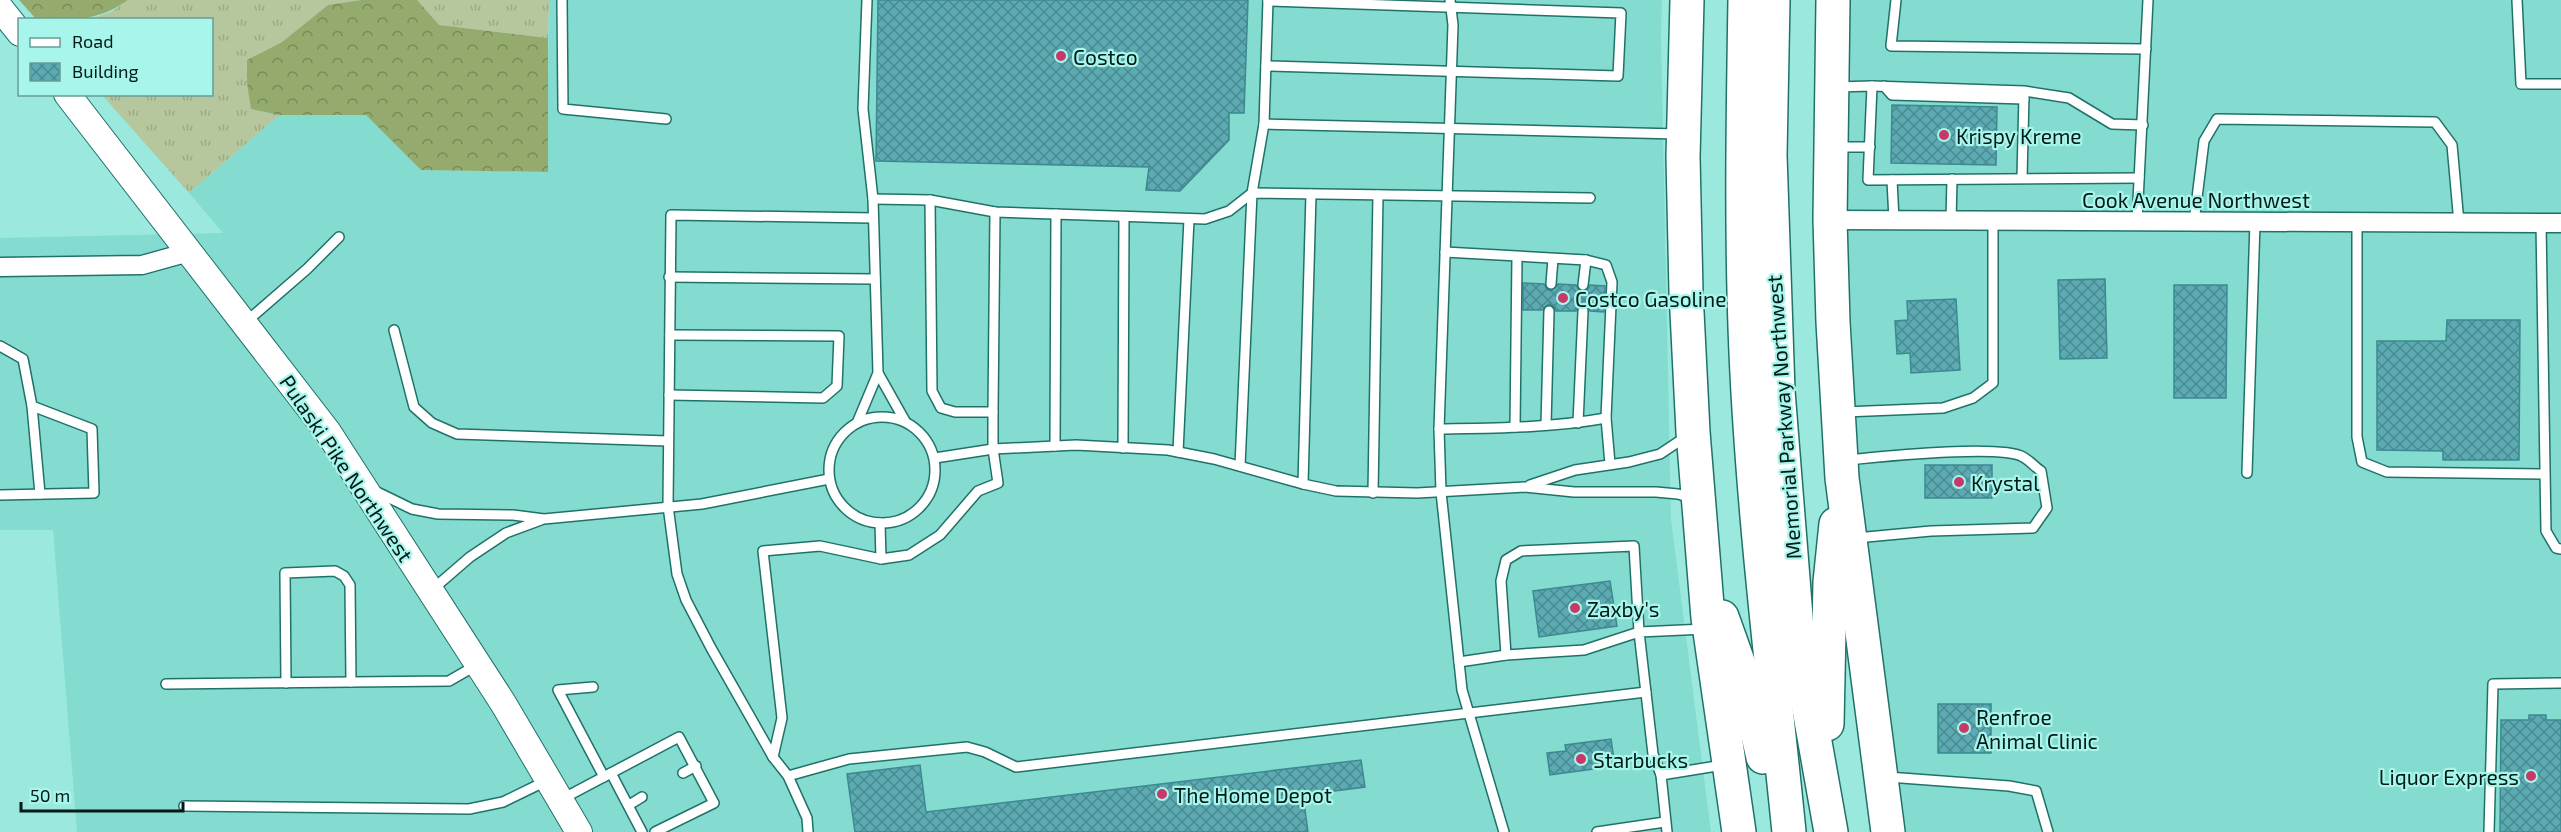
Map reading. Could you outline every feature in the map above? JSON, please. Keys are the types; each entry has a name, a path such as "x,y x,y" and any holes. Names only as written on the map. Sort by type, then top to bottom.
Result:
{"highway":[{"path":"1687,0 1684,134 1686,292 1693,432 1710,629 1739,832"},
{"name":"Memorial Parkway Northwest","path":"1745,0 1743,170 1746,354 1755,488 1788,832"},
{"name":"Memorial Parkway Northwest","path":"1773,0 1770,155 1778,391 1797,629 1831,832"},
{"path":"1833,0 1830,220 1841,469 1888,832"},
{"path":"1831,832 1827,713 1830,582 1841,469"},
{"path":"1704,567 1747,687 1766,772 1788,832"}],"main road":[{"path":"0,8 18,30"},
{"name":"Pulaski Pike Northwest","path":"69,96 328,432 477,665 579,832"}],"street":[{"name":"Cook Avenue Northwest","path":"1830,220 2561,223"},
{"path":"0,267 142,265 189,252"}],"lane":[{"path":"562,0 563,109 666,119"},
{"path":"857,423 878,373 873,198 863,109 867,0"},
{"path":"1896,0 1891,46 2146,50"},
{"path":"2137,221 2148,0"},
{"path":"2517,0 2521,84 2561,84"},
{"path":"1240,466 1252,194 1264,124 1268,1 1451,4 1621,13 1618,76 1266,66"},
{"path":"1451,4 1451,73 1438,429 1441,492 1462,690 1504,832"},
{"path":"1872,86 1868,180 2139,178"},
{"path":"1831,87 1884,86 2069,98 2112,124 2143,125"},
{"path":"2022,178 2024,95"},
{"path":"2194,222 2204,141 2217,119 2435,122 2452,146 2459,222"},
{"path":"1264,124 1684,134"},
{"path":"1831,147 1870,147"},
{"path":"1951,221 1952,179"},
{"path":"1892,180 1894,220"},
{"path":"873,198 930,200 995,213 1189,219 1205,219 1229,211 1252,194 1590,198"},
{"path":"1303,484 1311,194"},
{"path":"1373,493 1378,195"},
{"path":"930,200 932,390 941,408 955,412 993,412"},
{"path":"773,757 782,718 763,551 820,546 880,558 909,555 940,535 978,491 998,483 993,449 995,213"},
{"path":"1055,446 1056,214"},
{"path":"808,832 807,818 788,776 773,757 686,600 676,574 668,506 671,215 873,218"},
{"path":"1123,448 1125,218"},
{"path":"1178,452 1189,219"},
{"path":"1839,412 1943,408 1973,398 1993,383 1993,221"},
{"path":"2247,473 2255,222"},
{"path":"2357,222 2357,437 2362,462 2387,472 2544,474"},
{"path":"2541,223 2546,531 2556,548 2561,549"},
{"path":"244,323 308,269 339,237"},
{"path":"1445,252 1586,260 1606,265 1612,282 1606,418 1610,464"},
{"path":"1515,427 1517,257"},
{"path":"1551,284 1553,259"},
{"path":"1583,285 1586,260"},
{"path":"669,277 875,279"},
{"path":"1546,425 1548,311"},
{"path":"1578,423 1582,311"},
{"path":"394,330 414,407 432,423 457,434 668,441"},
{"path":"669,395 823,398 837,386 839,336 670,335"},
{"path":"0,346 23,359 32,406 40,494"},
{"path":"878,373 905,421"},
{"path":"0,495 94,493 92,429 32,406"},
{"path":"873,417 889,417 905,421 918,430 928,442 935,458 936,475 932,491 922,506 909,517 893,523 880,523 859,518 845,509 834,495 829,479 829,462 834,446 843,433 857,423 873,417"},
{"path":"1438,429 1578,423 1606,418"},
{"path":"1525,487 1575,470 1629,462 1660,454 1693,432"},
{"path":"935,458 993,449 1076,445 1178,452 1336,491 1441,492 1525,487 1574,492 1656,492 1678,494 1699,501"},
{"path":"1841,469 1936,453 1989,452 2022,456 2041,471 2047,508 2033,528 1931,531 1851,539"},
{"path":"363,485 412,509 438,514 513,515 544,519 702,504 829,479"},
{"path":"430,591 470,557 497,539 544,519"},
{"path":"880,523 880,558"},
{"path":"1506,655 1501,581 1506,560 1521,551 1634,546 1639,632 1653,754 1661,775 1666,832"},
{"path":"286,683 285,573 335,571 344,576 350,585 351,682"},
{"path":"1459,662 1506,655 1584,650 1639,632 1710,629"},
{"path":"166,684 448,681 477,665"},
{"path":"2489,832 2493,684 2561,683"},
{"path":"592,687 558,690 607,775 629,805 642,832"},
{"path":"788,776 849,759 967,747 985,752 1016,767 1646,692"},
{"path":"184,806 469,809 554,790 607,775 679,737 714,803 655,832"},
{"path":"1661,775 1728,764"},
{"path":"683,773 696,766"},
{"path":"1880,776 2009,786 2036,791 2049,832"},
{"path":"629,805 642,797"},
{"path":"1597,832 1665,822"}],"shaded area":[{"path":"549,0 1662,0 1671,519 1711,832 77,832 53,530 0,530 0,238 223,233 189,193 279,115 366,115 421,170 547,172"},
{"path":"1850,0 2561,0 2561,832 1904,832 1859,493 1844,158"}],"green space":[{"path":"19,0 128,0 95,16 35,18"},
{"path":"128,0 361,0 328,5 282,42 247,60 251,109 279,115 189,193 103,96 213,96 213,18 93,18 111,12"},
{"path":"361,0 417,0 439,25 548,38 548,172 421,170 366,115 279,115 251,109 247,83 247,60 282,42 328,5"},
{"path":"417,0 549,0 548,38 438,25"}],"building":[{"name":"Costco","path":"878,0 1248,0 1244,113 1229,113 1229,140 1180,191 1146,190 1149,167 876,161"},
{"name":"Krispy Kreme","path":"1892,105 1997,107 1996,165 1891,163"},
{"path":"2105,279 2107,358 2060,359 2058,280"},
{"name":"Costco Gasoline","path":"1523,283 1544,284 1551,291 1558,284 1576,285 1583,292 1590,285 1605,286 1604,312 1590,311 1583,304 1576,311 1556,311 1549,304 1542,310 1523,310"},
{"path":"2174,285 2227,285 2226,398 2174,398"},
{"path":"1956,299 1960,370 1911,373 1910,353 1897,354 1895,321 1908,320 1907,301"},
{"path":"2447,320 2520,320 2519,460 2443,460 2443,451 2377,450 2377,341 2446,341"},
{"name":"Krystal","path":"1925,465 1992,465 1992,498 1925,498"},
{"name":"Zaxby's","path":"1610,581 1617,626 1539,637 1533,591"},
{"name":"Renfroe Animal Clinic","path":"1938,704 1991,704 1991,753 1938,753"},
{"name":"Liquor Express","path":"2529,715 2546,715 2546,720 2561,720 2561,832 2500,832 2501,720 2529,720"},
{"name":"Starbucks","path":"1611,739 1615,766 1550,775 1547,753 1566,751 1565,745"},
{"name":"The Home Depot","path":"1361,760 1365,787 1303,795 1308,832 855,832 847,774 920,765 926,812"}],"place":[{"name":"Costco","path":"1061,56"},
{"name":"Krispy Kreme","path":"1944,135"},
{"name":"Costco Gasoline","path":"1563,298"},
{"name":"Krystal","path":"1959,482"},
{"name":"Zaxby's","path":"1575,608"},
{"name":"Renfroe Animal Clinic","path":"1964,728"},
{"name":"Starbucks","path":"1581,759"},
{"name":"Liquor Express","path":"2531,776"},
{"name":"The Home Depot","path":"1162,794"}]}
